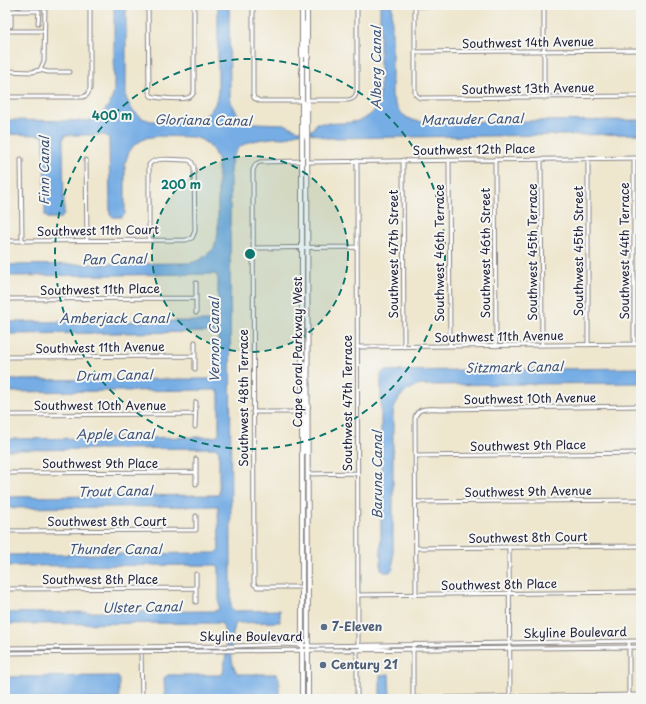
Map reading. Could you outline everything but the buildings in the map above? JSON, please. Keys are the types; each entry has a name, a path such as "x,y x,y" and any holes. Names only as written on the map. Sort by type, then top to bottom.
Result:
{"main road":[{"name":"Cape Coral Parkway West","path":"302,5 302,699"},
{"name":"Cape Coral Parkway West","path":"308,5 308,699"},
{"path":"302,17 305,29 305,55 308,57"},
{"path":"302,366 305,376 305,404 308,407"},
{"path":"302,412 305,419 305,450 308,456"}],"street":[{"path":"16,5 23,7 45,6 44,61 40,70"},
{"path":"5,97 83,97 87,95 90,89 90,5"},
{"path":"148,5 149,92 151,96 158,98 189,98 192,96 194,90 194,5"},
{"path":"252,5 252,83 254,98 260,101 304,102 305,135 308,140"},
{"path":"308,100 348,100 353,99 356,96 357,5"},
{"path":"544,5 544,98"},
{"path":"415,52 415,6 577,5"},
{"path":"5,11 38,11 38,24"},
{"path":"11,11 11,26"},
{"path":"5,31 44,31"},
{"name":"Southwest 14th Avenue","path":"415,52 641,50"},
{"name":"Southwest 13th Avenue","path":"415,52 415,92 416,96 424,99 641,96"},
{"path":"5,71 32,72 40,70 48,72 70,72"},
{"name":"Southwest 45th Street","path":"588,158 588,345"},
{"name":"Southwest 44th Terrace","path":"634,158 634,344"},
{"name":"Southwest 12th Place","path":"308,162 641,158"},
{"path":"21,159 22,241"},
{"name":"Southwest 46th Street","path":"495,159 496,346"},
{"name":"Southwest 45th Terrace","path":"542,159 542,345"},
{"path":"86,160 87,240"},
{"name":"Southwest 11th Court","path":"5,241 186,240 192,238 195,231 195,187 194,167 191,161 156,160 151,162 149,165 149,240"},
{"name":"Southwest 47th Street","path":"403,160 404,347"},
{"name":"Southwest 46th Terrace","path":"449,160 450,346"},
{"name":"Southwest 47th Terrace","path":"357,161 358,645"},
{"name":"Southwest 48th Terrace","path":"302,162 260,162 256,164 253,170 254,584 257,587 302,587"},
{"path":"253,248 357,247"},
{"path":"196,283 196,312"},
{"name":"Southwest 11th Place","path":"5,299 196,298"},
{"path":"194,342 195,369"},
{"name":"Southwest 11th Avenue","path":"357,348 641,344"},
{"name":"Southwest 11th Avenue","path":"5,357 195,356"},
{"path":"195,427 196,402"},
{"name":"Southwest 10th Avenue","path":"415,456 415,418 416,414 422,409 641,406"},
{"path":"253,412 302,412"},
{"name":"Southwest 10th Avenue","path":"5,415 195,414"},
{"name":"Southwest 9th Place","path":"415,456 641,453"},
{"path":"415,456 416,594"},
{"path":"196,459 196,484"},
{"name":"Southwest 9th Place","path":"5,474 196,472"},
{"path":"308,474 357,473"},
{"name":"Southwest 9th Avenue","path":"415,502 641,500"},
{"name":"Southwest 8th Court","path":"5,532 196,530 196,516"},
{"name":"Southwest 8th Court","path":"416,548 641,546"},
{"path":"509,547 510,698"},
{"path":"196,574 196,602"},
{"name":"Southwest 8th Place","path":"5,589 196,588"},
{"name":"Southwest 8th Place","path":"358,595 641,592"},
{"path":"628,641 629,697"},
{"name":"Skyline Boulevard","path":"5,648 232,646 284,644 308,646 641,641"},
{"path":"357,699 357,651 364,647 382,647 394,644"},
{"path":"412,644 413,699 629,697 641,695"},
{"path":"332,651 336,649 353,649 358,645"},
{"path":"141,646 142,699"},
{"name":"Skyline Boulevard","path":"5,653 357,651 641,647"}],"water":[{"name":"Gloriana Canal","path":"114,5 126,5 126,98 132,110 142,118 151,121 191,121 203,117 210,112 215,104 218,93 218,5 229,5 231,102 237,113 246,121 254,123 284,124 298,130 313,130 316,123 346,123 365,118 372,113 377,106 380,95 380,5 392,5 392,95 399,110 412,120 423,122 641,120 641,134 326,138 303,133 285,138 256,140 249,142 238,149 234,154 230,172 231,608 235,611 280,610 280,622 236,623 231,649 233,664 238,674 276,674 279,677 279,699 165,699 164,678 168,675 219,675 223,673 226,655 226,640 224,628 221,623 5,624 5,613 215,611 219,609 219,568 216,565 5,566 5,555 216,553 219,550 218,506 5,508 5,497 219,495 219,451 216,448 5,450 5,439 213,437 217,436 219,433 219,392 216,390 5,392 5,380 211,379 218,376 218,335 216,332 5,334 5,322 214,321 217,320 218,317 218,279 216,274 5,276 5,265 190,263 200,260 214,248 218,234 217,159 208,144 200,139 192,137 157,136 146,138 134,145 129,152 125,163 125,214 122,217 113,217 110,214 109,138 105,135 65,135 63,140 64,215 61,218 47,218 45,215 44,137 40,135 5,134 5,120 87,121 102,113 109,106 114,90"},
{"path":"641,368 641,383 422,385 411,388 403,394 396,403 393,414 393,569 390,572 384,572 381,569 381,374 384,371"},
{"path":"389,674 390,699 380,699 380,675"},
{"path":"117,676 119,679 119,699 5,699 5,677"}],"place":[{"name":"7-Eleven","path":"324,627"},
{"name":"Century 21","path":"323,665"}],"water label":[{"name":"Alberg Canal","path":"376,68"},
{"name":"Marauder Canal","path":"472,119"},
{"name":"Finn Canal","path":"44,171"},
{"name":"Pan Canal","path":"114,259"},
{"name":"Amberjack Canal","path":"114,318"},
{"name":"Vernon Canal","path":"214,340"},
{"name":"Sitzmark Canal","path":"514,367"},
{"name":"Drum Canal","path":"114,375"},
{"name":"Apple Canal","path":"115,434"},
{"name":"Baruna Canal","path":"377,475"},
{"name":"Trout Canal","path":"115,491"},
{"name":"Thunder Canal","path":"115,549"},
{"name":"Ulster Canal","path":"142,607"}]}
